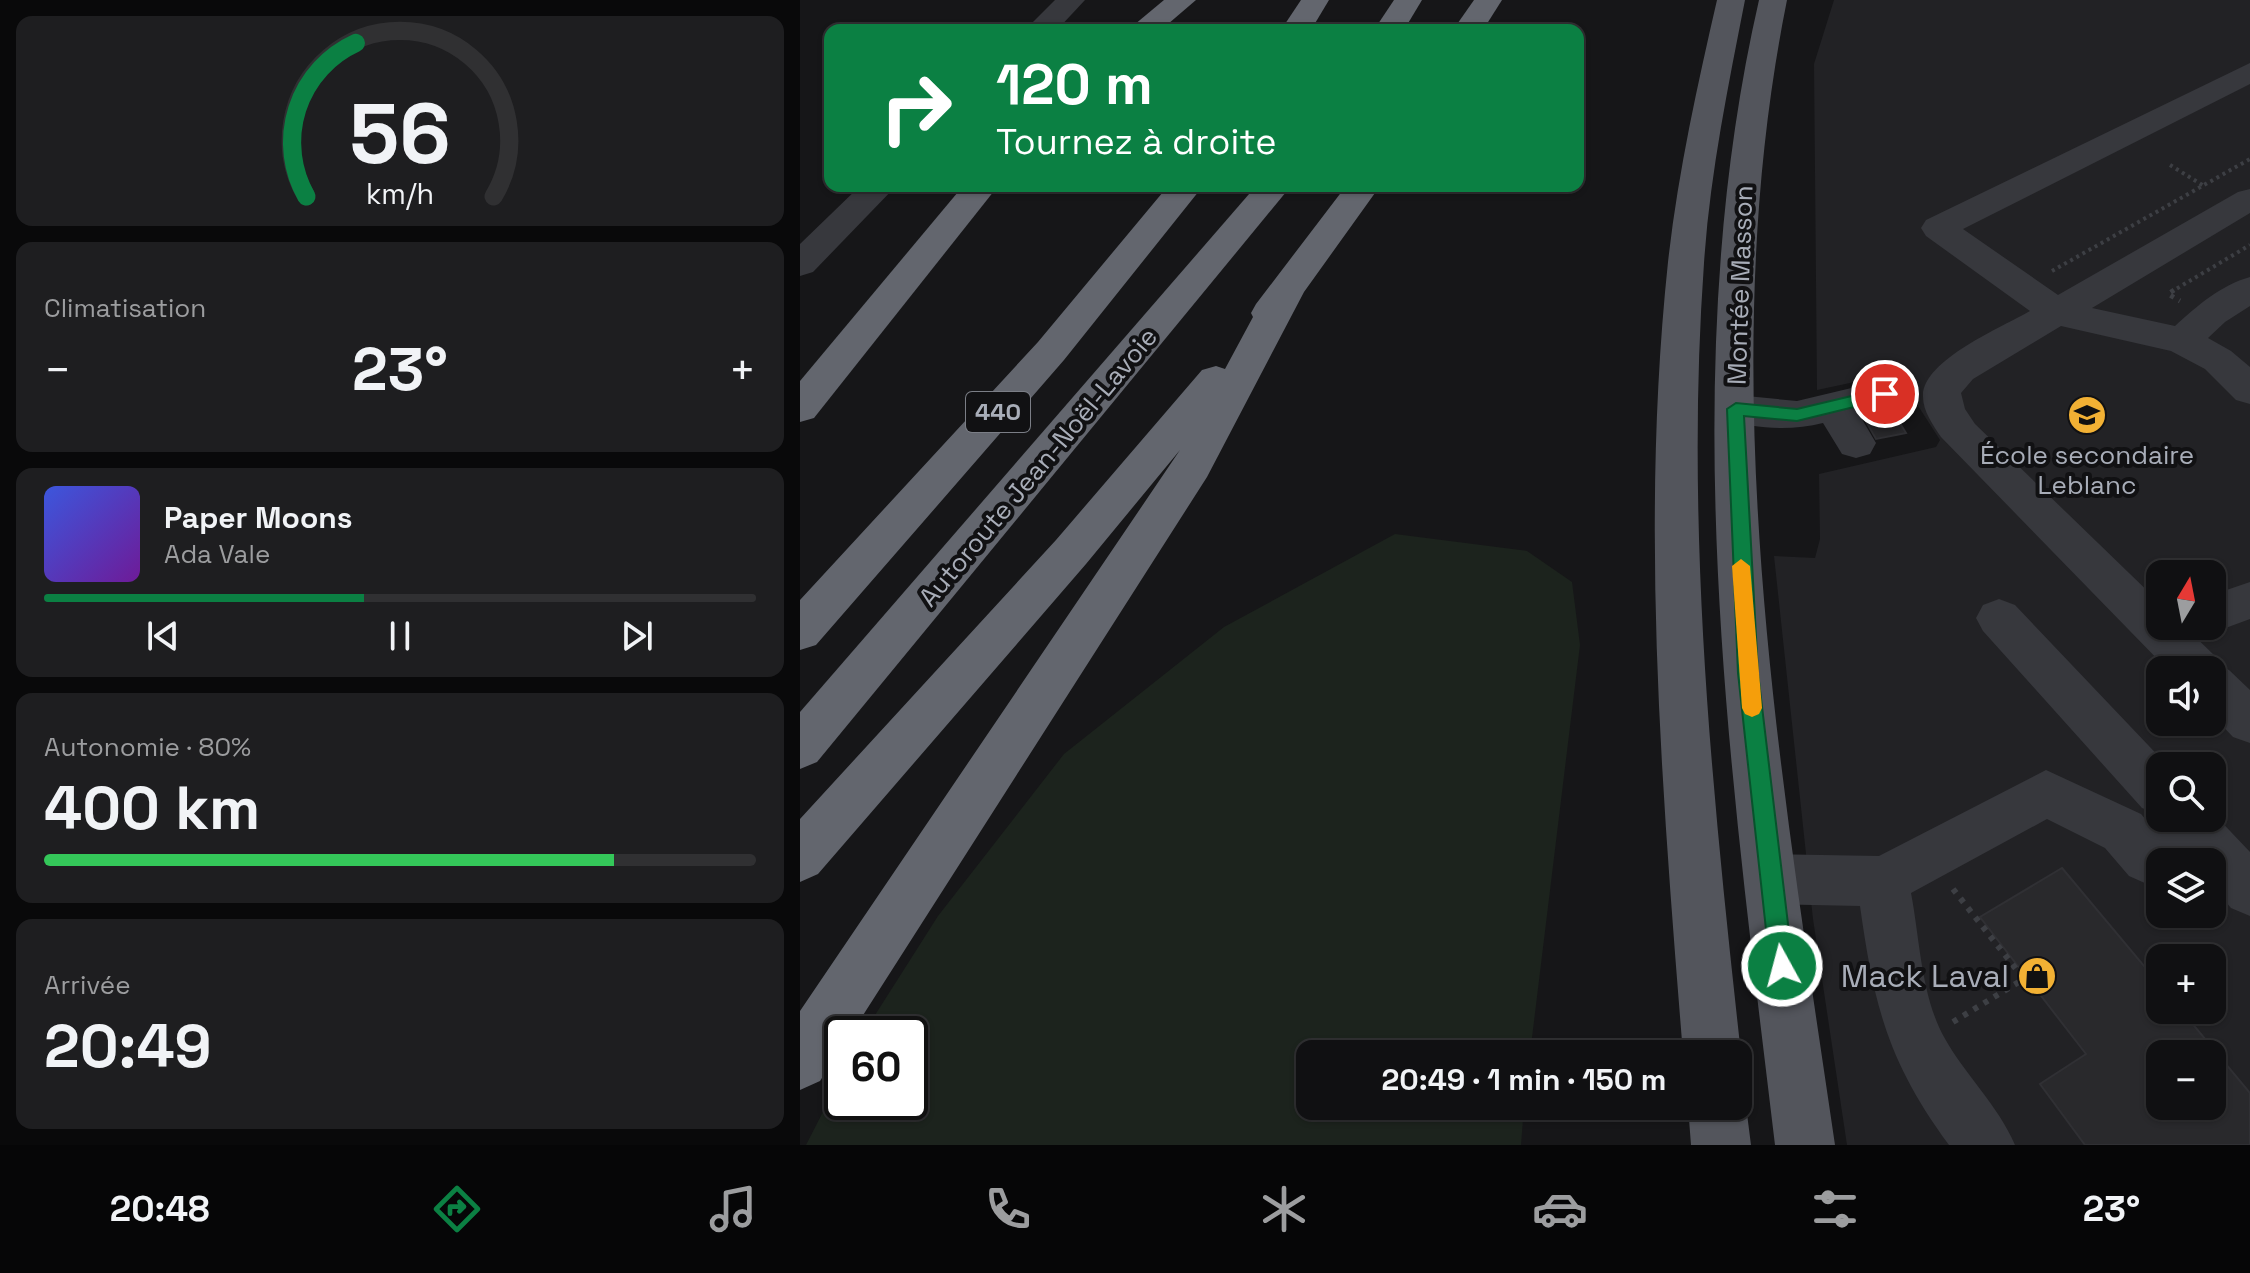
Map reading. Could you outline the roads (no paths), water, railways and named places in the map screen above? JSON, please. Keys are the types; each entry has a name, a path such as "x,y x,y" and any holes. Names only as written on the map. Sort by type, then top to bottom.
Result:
{"highway":[{"path":"1151,24 1182,0"},
{"path":"1300,24 1315,0"},
{"path":"1393,24 1408,0"},
{"path":"1472,24 1488,0"},
{"path":"800,408 976,192"},
{"name":"440","path":"800,631 1017,390 1181,192"},
{"name":"Autoroute Jean-Noël-Lavoie","path":"800,747 1269,192"},
{"path":"800,857 1082,540 1286,291 1359,192"},
{"path":"800,1061 1192,466 1286,291"}],"main road":[{"name":"Montée Masson","path":"1711,1040 1679,620 1678,406 1687,260 1697,166 1731,0"},
{"name":"Montée Masson","path":"1773,0 1750,125 1742,202 1736,409 1747,657 1770,879 1805,1145"},
{"path":"1718,1120 1721,1145"}],"street":[{"path":"1046,24 1071,0"},
{"path":"2250,72 1938,228 2050,294 2182,341 2218,360 2250,390"},
{"path":"800,264 873,192"},
{"path":"2146,605 1961,435 1944,408 1943,385 1949,376 2050,294 2250,199"},
{"path":"2182,341 2212,313 2250,289"},
{"path":"1736,409 1797,415 1885,394"},
{"path":"1833,406 1856,443"},
{"path":"2226,609 2250,600"},
{"path":"1999,618 2146,777"},
{"path":"2226,698 2250,722"},
{"path":"1770,879 1883,881 2046,793 2123,831 2147,859 2180,832"},
{"path":"2197,832 2250,890"},
{"path":"1883,881 1907,1013 1917,1043 1985,1145"}],"place":[{"name":"École secondaire Leblanc","path":"2087,415"},
{"name":"Mack Laval","path":"2037,976"}]}
